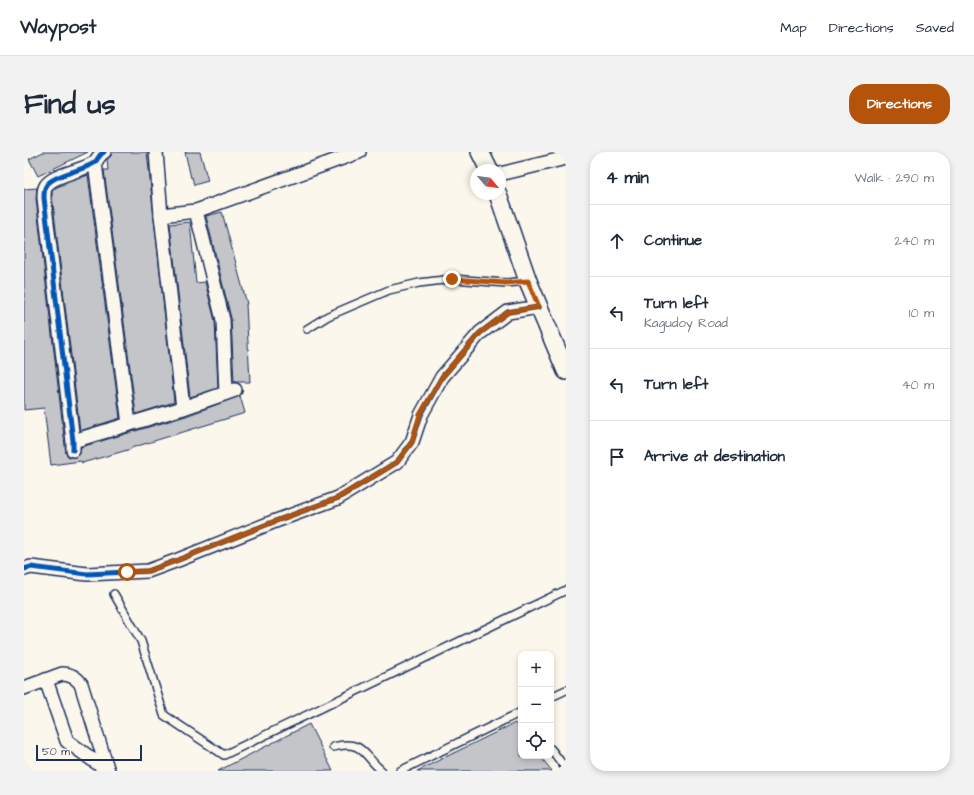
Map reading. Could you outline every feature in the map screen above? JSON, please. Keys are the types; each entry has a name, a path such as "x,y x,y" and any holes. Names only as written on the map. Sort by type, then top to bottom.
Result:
{"street":[{"path":"104,152 99,155 94,163 56,179 48,183 44,188 73,446 129,424 230,392 223,320 196,210"},
{"path":"156,152 161,215 183,408"},
{"path":"161,215 196,210 359,152"},
{"path":"480,152 485,164"},
{"path":"506,173 566,158"},
{"path":"94,163 129,424"},
{"path":"500,200 528,281 566,371"},
{"path":"24,569 31,567 87,574 148,571 338,498 397,462 412,442 420,415 442,377 480,333 508,312 539,307"},
{"path":"24,688 62,674 73,676 81,684 108,771"},
{"path":"46,680 67,741 108,771"}],"lane":[{"path":"307,329 328,316 389,290 419,283 452,279 506,283 528,281"},
{"path":"114,594 141,641 164,716 224,755 566,590"},
{"path":"554,696 566,690"},
{"path":"400,771 518,713"},
{"path":"333,747 344,744 357,745 373,764 382,771"},
{"path":"554,754 566,769"}],"building":[{"path":"43,152 88,152 38,176 29,159"},
{"path":"112,152 147,152 174,402 136,414 104,170 108,170 107,159 111,156"},
{"path":"185,152 200,152 208,181 194,185"},
{"path":"88,175 120,418 80,431 52,191 57,187"},
{"path":"37,188 36,199 66,454 69,457 77,457 80,454 81,447 186,416 240,396 245,413 82,463 81,461 51,465 44,408 24,410 24,189"},
{"path":"222,212 247,304 250,382 234,382 231,318 206,216"},
{"path":"190,222 196,283 205,282 215,321 218,388 190,397 170,224"},
{"path":"515,723 518,727 518,759 542,759 552,771 417,771"},
{"path":"309,724 333,771 218,771"}],"cycle path":[{"path":"73,450 44,192 45,188 53,180 59,176 89,166 94,163 104,152"},
{"path":"24,569 31,567 87,574 148,571 338,498 397,462 412,442 421,415 442,377 480,333 508,312 539,307"}],"route":[{"path":"127,572 148,571 338,498 397,462 412,442 420,415 442,377 480,333 508,312 539,307 528,281 506,283 452,279"}]}
